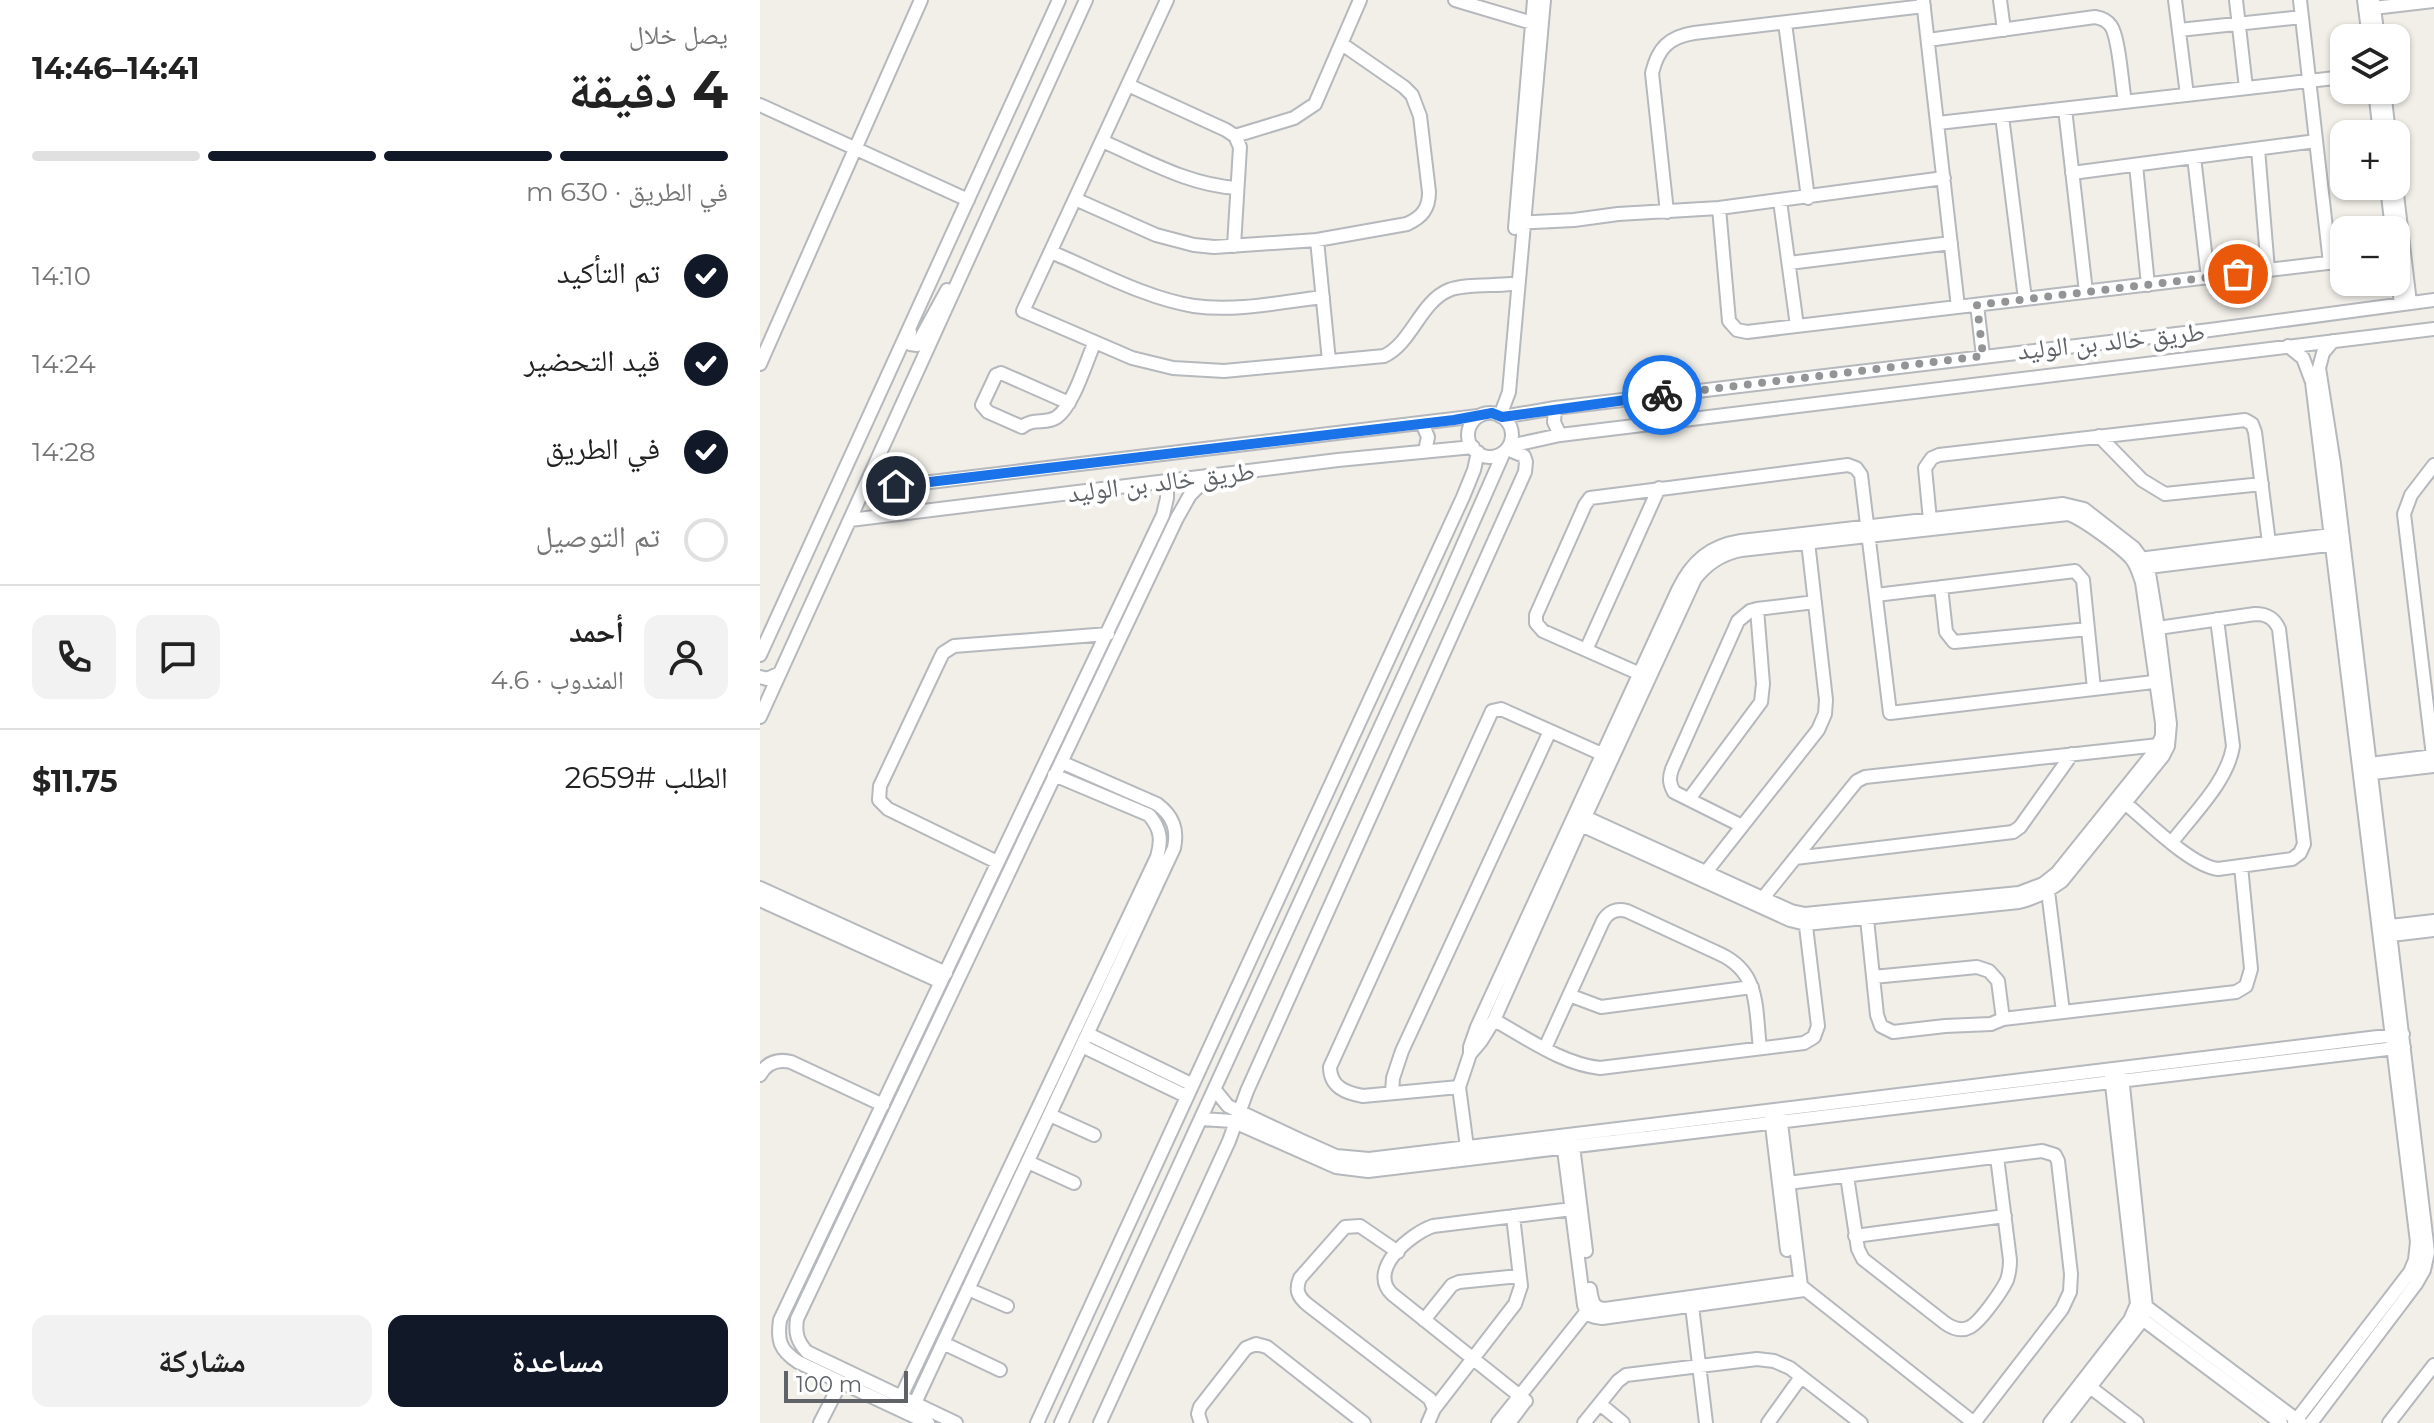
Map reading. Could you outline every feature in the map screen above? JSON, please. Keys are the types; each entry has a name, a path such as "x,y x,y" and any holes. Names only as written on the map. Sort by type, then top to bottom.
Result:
{"street":[{"path":"760,364 921,0"},
{"path":"760,655 1059,0"},
{"path":"762,708 1086,0"},
{"path":"1167,0 1023,311 1132,358 1199,371 1249,370 1389,353 1444,292 1511,284"},
{"path":"1235,136 1294,118 1309,110 1319,97 1360,0"},
{"path":"1455,0 1537,24"},
{"path":"1534,0 1537,24"},
{"path":"1498,415 1509,392 1537,24 1544,0"},
{"path":"2000,0 2004,30"},
{"path":"2175,0 2187,95"},
{"path":"2236,0 2246,88"},
{"path":"1719,208 1729,321 1737,330 1747,332 2330,263 2300,0"},
{"path":"2374,24 2369,4 2434,1"},
{"path":"1667,212 1652,73 1656,57 1665,44 1678,36 1923,3 1958,307"},
{"path":"1928,40 2095,17 2107,21 2114,32 2125,102"},
{"path":"2179,30 2302,17"},
{"path":"1785,23 1808,198"},
{"path":"1075,199 1165,238 1194,245 1234,246 1317,240 1407,224 1420,218 1429,202 1420,116 1412,95 1342,44"},
{"path":"1938,123 2330,79"},
{"path":"1128,85 1235,136 1240,147 1234,246"},
{"path":"760,105 968,200"},
{"path":"2065,109 2086,292"},
{"path":"2002,116 2025,299"},
{"path":"1102,141 1190,179 1237,188"},
{"path":"2072,173 2316,141"},
{"path":"2258,149 2268,270"},
{"path":"2194,157 2208,278"},
{"path":"2136,165 2148,285"},
{"path":"1520,223 1719,208 1944,178"},
{"path":"2397,200 2406,304"},
{"path":"1780,201 1797,326"},
{"path":"1498,415 1520,223"},
{"path":"1317,240 1329,361"},
{"path":"1789,263 1951,243"},
{"path":"1051,252 1163,299 1196,306 1232,308 1323,297"},
{"path":"924,296 908,340 913,345 917,345 938,303 960,275"},
{"path":"2404,296 2406,304"},
{"name":"طريق خالد بن الوليد","path":"1498,415 2434,300"},
{"path":"1977,305 1983,356"},
{"path":"760,327 773,333"},
{"name":"طريق خالد بن الوليد","path":"1507,449 1560,435 2434,329"},
{"path":"2140,1310 2297,1422 2424,1265 2417,1242 2398,1041 2319,368 2323,353 2333,341"},
{"path":"2097,342 2101,369"},
{"path":"1069,403 1001,373 996,375 982,405 988,412 1022,427 1032,421 1059,416 1069,403 1094,344"},
{"path":"2288,346 2303,358 2311,376 2337,539"},
{"path":"889,372 902,363 908,368 895,417"},
{"path":"1555,408 1554,422 1560,435"},
{"path":"1037,1423 1463,497 1474,470 1475,450 1468,434 1473,421 1478,416 1498,415 1511,426 1512,440 1061,1423"},
{"name":"طريق خالد بن الوليد","path":"864,490 1478,416"},
{"path":"1930,520 1925,473 1927,463 1939,455 2245,420 2254,428 2269,543"},
{"path":"1422,423 1428,437 1425,451"},
{"path":"2099,436 2142,480 2165,494 2262,484"},
{"path":"1100,1423 1525,472 1524,456 1507,449 1491,456 1475,450"},
{"name":"طريق خالد بن الوليد","path":"850,520 1425,451 1475,450"},
{"path":"1645,676 1537,626 1536,615 1590,498 1848,465 1856,468 1861,475 1890,713 2161,681"},
{"path":"2365,769 2434,759 2430,695 2404,514 2411,495 2434,465"},
{"path":"928,1423 785,1353 780,1344 780,1320 1108,634 1153,552 1190,495 1209,476"},
{"path":"956,1423 807,1352 795,1331 797,1319 1061,762 1153,552 1167,498 1167,481"},
{"path":"896,486 888,493 886,500 888,507 896,514"},
{"path":"1586,650 1659,488"},
{"path":"1579,819 1706,872 1806,919 1867,919 2019,902 2048,891 2062,881 2159,745 2162,736 2158,628 2134,548 2084,509 2070,504 1930,520 1910,527"},
{"path":"1467,1152 1459,1087 1472,1038 1579,819 1645,676 1686,575 1696,561 1709,551 1741,541 2068,514 2081,519 2140,564 2337,539"},
{"path":"1470,1054 1494,1020 1604,755 1702,569 1730,552 1869,531"},
{"path":"2140,564 2269,543 2337,539"},
{"path":"1706,872 1823,721 1826,700 1808,542"},
{"path":"1579,819 1790,920 2019,893 2043,884 2084,848 2125,803 2168,746 2170,724 2140,564"},
{"path":"1876,595 2075,571 2083,580 2094,689"},
{"path":"1941,587 1946,632 1954,642 2088,629"},
{"path":"1742,826 1674,792 1670,785 1672,769 1738,621 1757,609 1815,602"},
{"path":"1689,799 1761,702 1763,684 1757,609"},
{"path":"2125,803 2201,865 2209,868 2292,859 2300,853 2304,844 2279,629 2273,619 2262,614 2158,628"},
{"path":"2172,842 2223,776 2233,746 2217,619"},
{"path":"997,862 888,809 879,800 880,786 940,659 954,646 1108,634"},
{"path":"760,677 767,679 780,673"},
{"path":"1459,1087 1363,1096 1347,1092 1332,1080 1330,1067 1492,711 1499,708 1604,755"},
{"path":"1392,1093 1393,1078 1402,1051 1550,731"},
{"path":"1763,898 1857,781 1865,777 2159,745"},
{"path":"1795,858 2013,832 2020,827 2072,754"},
{"path":"901,1397 1034,1132 1123,944 1174,848 1174,823 1157,804 1061,762"},
{"path":"915,1403 1028,1162 1034,1132 1050,1115 1085,1040 1160,845 1156,823 1149,815 1054,775"},
{"path":"1867,919 1879,1022 1889,1031 1991,1024 2003,1019 2236,992 2249,981 2251,969 2241,866"},
{"path":"760,888 943,978"},
{"path":"2048,891 2063,1012"},
{"path":"760,900 943,978"},
{"path":"1545,1048 1605,917 1618,910 1627,911 1733,960 1743,968 1752,987 1760,1048"},
{"path":"1494,1020 1581,1065 1600,1068 1804,1043 1817,1032 1806,919"},
{"path":"2385,932 2434,921"},
{"path":"2385,932 2434,930"},
{"path":"1873,977 1977,967 1984,969 1998,981 2003,1019"},
{"path":"1569,995 1594,1005 1607,1006 1752,987"},
{"path":"1085,1040 1188,1090"},
{"path":"1215,1090 1236,1117 1297,1145 1321,1162 1368,1171 1467,1152 2398,1041"},
{"path":"760,1075 771,1062 791,1062 883,1105"},
{"path":"2062,1423 2090,1387 2147,1299 2116,1075"},
{"path":"1050,1115 1094,1135"},
{"path":"1775,1116 1798,1287 1961,1423"},
{"path":"1202,1119 1236,1117"},
{"path":"1567,1141 1572,1209 1592,1310 1602,1318 1798,1287"},
{"path":"1567,1141 1592,1310"},
{"path":"1498,1423 1522,1398 1592,1310 1798,1287 1974,1423 2062,1309 2071,1283 2060,1172 2055,1155 2049,1151 1847,1176 1785,1188"},
{"path":"1847,1176 1855,1236 1863,1259 1945,1323 1961,1329 1977,1322 2006,1282 2010,1260 1997,1157"},
{"path":"1028,1162 1074,1183"},
{"path":"1522,1398 1386,1288 1384,1271 1415,1234 1433,1226 1572,1209"},
{"path":"1428,1423 1434,1409 1515,1304 1521,1286 1513,1216"},
{"path":"1855,1236 2005,1216"},
{"path":"1398,1252 1360,1226 1345,1227 1300,1278 1298,1293 1308,1305 1430,1399 1434,1409"},
{"path":"1424,1320 1452,1285 1519,1276"},
{"path":"968,1289 1007,1306"},
{"path":"1692,1306 1706,1423"},
{"path":"2050,1423 2140,1310"},
{"path":"2140,1310 2281,1423"},
{"path":"2311,1423 2379,1324"},
{"path":"943,1343 1000,1370"},
{"path":"1201,1423 1198,1414 1200,1407 1246,1348 1256,1344 1267,1347 1364,1423"},
{"path":"1584,1423 1626,1375 1766,1359 1783,1364 1861,1423"},
{"path":"2389,1423 2434,1365"},
{"path":"1768,1423 1801,1377"},
{"path":"820,1423 841,1382"},
{"path":"2090,1387 2137,1423"},
{"path":"1509,1423 1522,1398"},
{"path":"1600,1404 1623,1423"}],"way so far":[{"path":"1662,395 1983,356 1977,305 2238,274"}],"route":[{"path":"896,486 1454,420 1485,413 1502,417 1662,395"}]}
